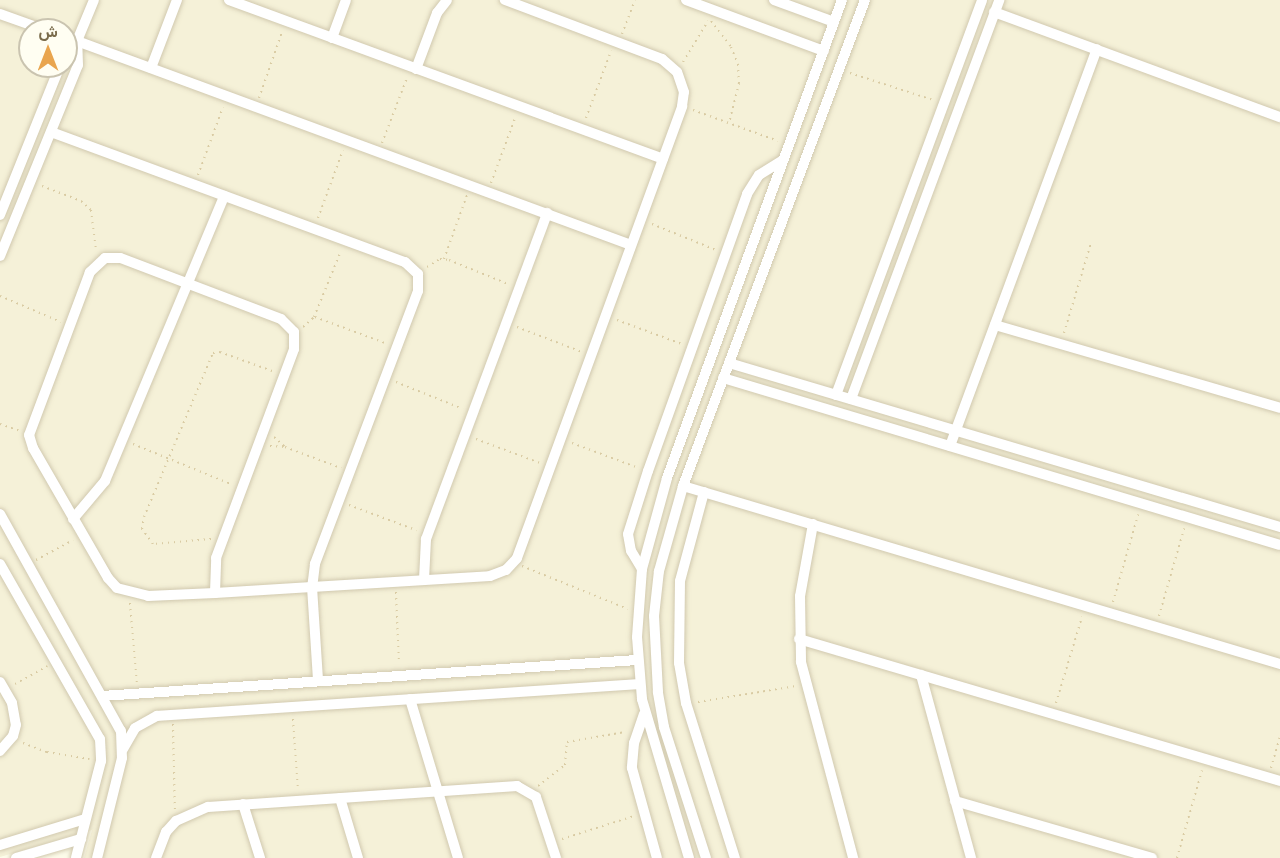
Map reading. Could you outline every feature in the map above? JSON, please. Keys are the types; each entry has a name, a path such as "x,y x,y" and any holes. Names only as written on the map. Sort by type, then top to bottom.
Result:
{"street":[{"path":"78,39 94,0"},
{"path":"151,68 177,0"},
{"path":"229,0 663,159"},
{"path":"332,38 346,0"},
{"path":"413,68 437,13 447,0"},
{"path":"215,593 214,566 295,344 294,332 281,319 120,258 110,257 96,263 69,326 29,435 33,448 108,578 129,594 148,597 215,593 395,582 495,575 514,563 632,245 682,105 684,92 677,72 662,59 505,0"},
{"path":"686,0 712,15 824,51"},
{"path":"774,0 834,22"},
{"path":"689,858 644,714 639,684 638,613 642,569 658,504 684,429 842,0"},
{"path":"706,858 664,727 654,641 659,571 683,486 865,0"},
{"path":"836,395 982,0"},
{"path":"851,399 999,0"},
{"path":"994,12 1280,117"},
{"path":"0,14 18,20"},
{"path":"78,41 488,190 632,245"},
{"path":"950,446 1097,49"},
{"path":"0,215 55,78"},
{"path":"0,256 73,78"},
{"path":"51,132 405,262 418,274 418,291 315,564 312,587 318,681"},
{"path":"642,569 632,550 628,534 648,471 750,187 765,170 783,160"},
{"path":"74,519 102,488 224,196"},
{"path":"424,580 428,534 547,213"},
{"path":"995,325 1280,408"},
{"path":"729,363 1280,527"},
{"path":"723,378 1280,545"},
{"path":"684,429 702,436"},
{"path":"683,486 1280,664"},
{"path":"704,492 680,581 679,663 686,704 735,858"},
{"path":"0,514 118,723 123,749"},
{"path":"813,524 800,596 799,639 805,684 853,858"},
{"path":"0,564 96,729 101,761 76,858"},
{"path":"799,639 1280,781"},
{"path":"102,696 637,660"},
{"path":"921,675 971,858"},
{"path":"97,858 123,749 142,723 172,716 639,684"},
{"path":"0,751 13,736 16,714 2,686"},
{"path":"410,699 458,858"},
{"path":"644,714 632,768 657,858"},
{"path":"156,858 162,838 176,821 208,807 517,786 531,791 539,803 556,858"},
{"path":"340,798 358,858"},
{"path":"955,801 1152,858"},
{"path":"243,804 260,858"},
{"path":"0,845 85,819"},
{"path":"16,858 81,839"}],"path":[{"path":"582,130 635,0"},
{"path":"677,72 712,15 738,64 739,83 729,123"},
{"path":"256,106 286,21"},
{"path":"379,150 413,68"},
{"path":"839,69 944,104"},
{"path":"195,185 227,95"},
{"path":"682,105 789,145"},
{"path":"488,190 519,106"},
{"path":"315,229 348,139"},
{"path":"31,182 81,201 91,210 95,224 96,263"},
{"path":"418,274 444,259 471,184"},
{"path":"641,220 726,254"},
{"path":"294,332 314,317 345,240"},
{"path":"1061,344 1091,243"},
{"path":"444,259 519,288"},
{"path":"0,296 69,326"},
{"path":"606,316 693,348"},
{"path":"314,317 397,347"},
{"path":"506,323 591,356"},
{"path":"223,538 160,545 144,535 144,517 213,353 220,352 284,376"},
{"path":"385,378 473,412"},
{"path":"0,424 29,435"},
{"path":"465,435 550,467"},
{"path":"261,437 285,447"},
{"path":"261,437 349,471"},
{"path":"561,439 648,471"},
{"path":"123,440 241,489"},
{"path":"338,501 428,534"},
{"path":"1109,614 1142,504"},
{"path":"1156,627 1187,517"},
{"path":"28,564 83,534"},
{"path":"514,563 638,613"},
{"path":"395,582 400,676"},
{"path":"129,594 138,693"},
{"path":"1052,714 1085,606"},
{"path":"2,686 56,661"},
{"path":"686,704 805,684"},
{"path":"292,707 298,801"},
{"path":"172,716 176,821"},
{"path":"531,791 565,765 567,742 639,730"},
{"path":"13,736 38,750 101,761"},
{"path":"1268,777 1280,736"},
{"path":"1177,858 1205,759"},
{"path":"551,842 644,813"}],"shaded area":[{"path":"0,0 1280,0 1280,858 84,858 92,830 0,857"}]}
